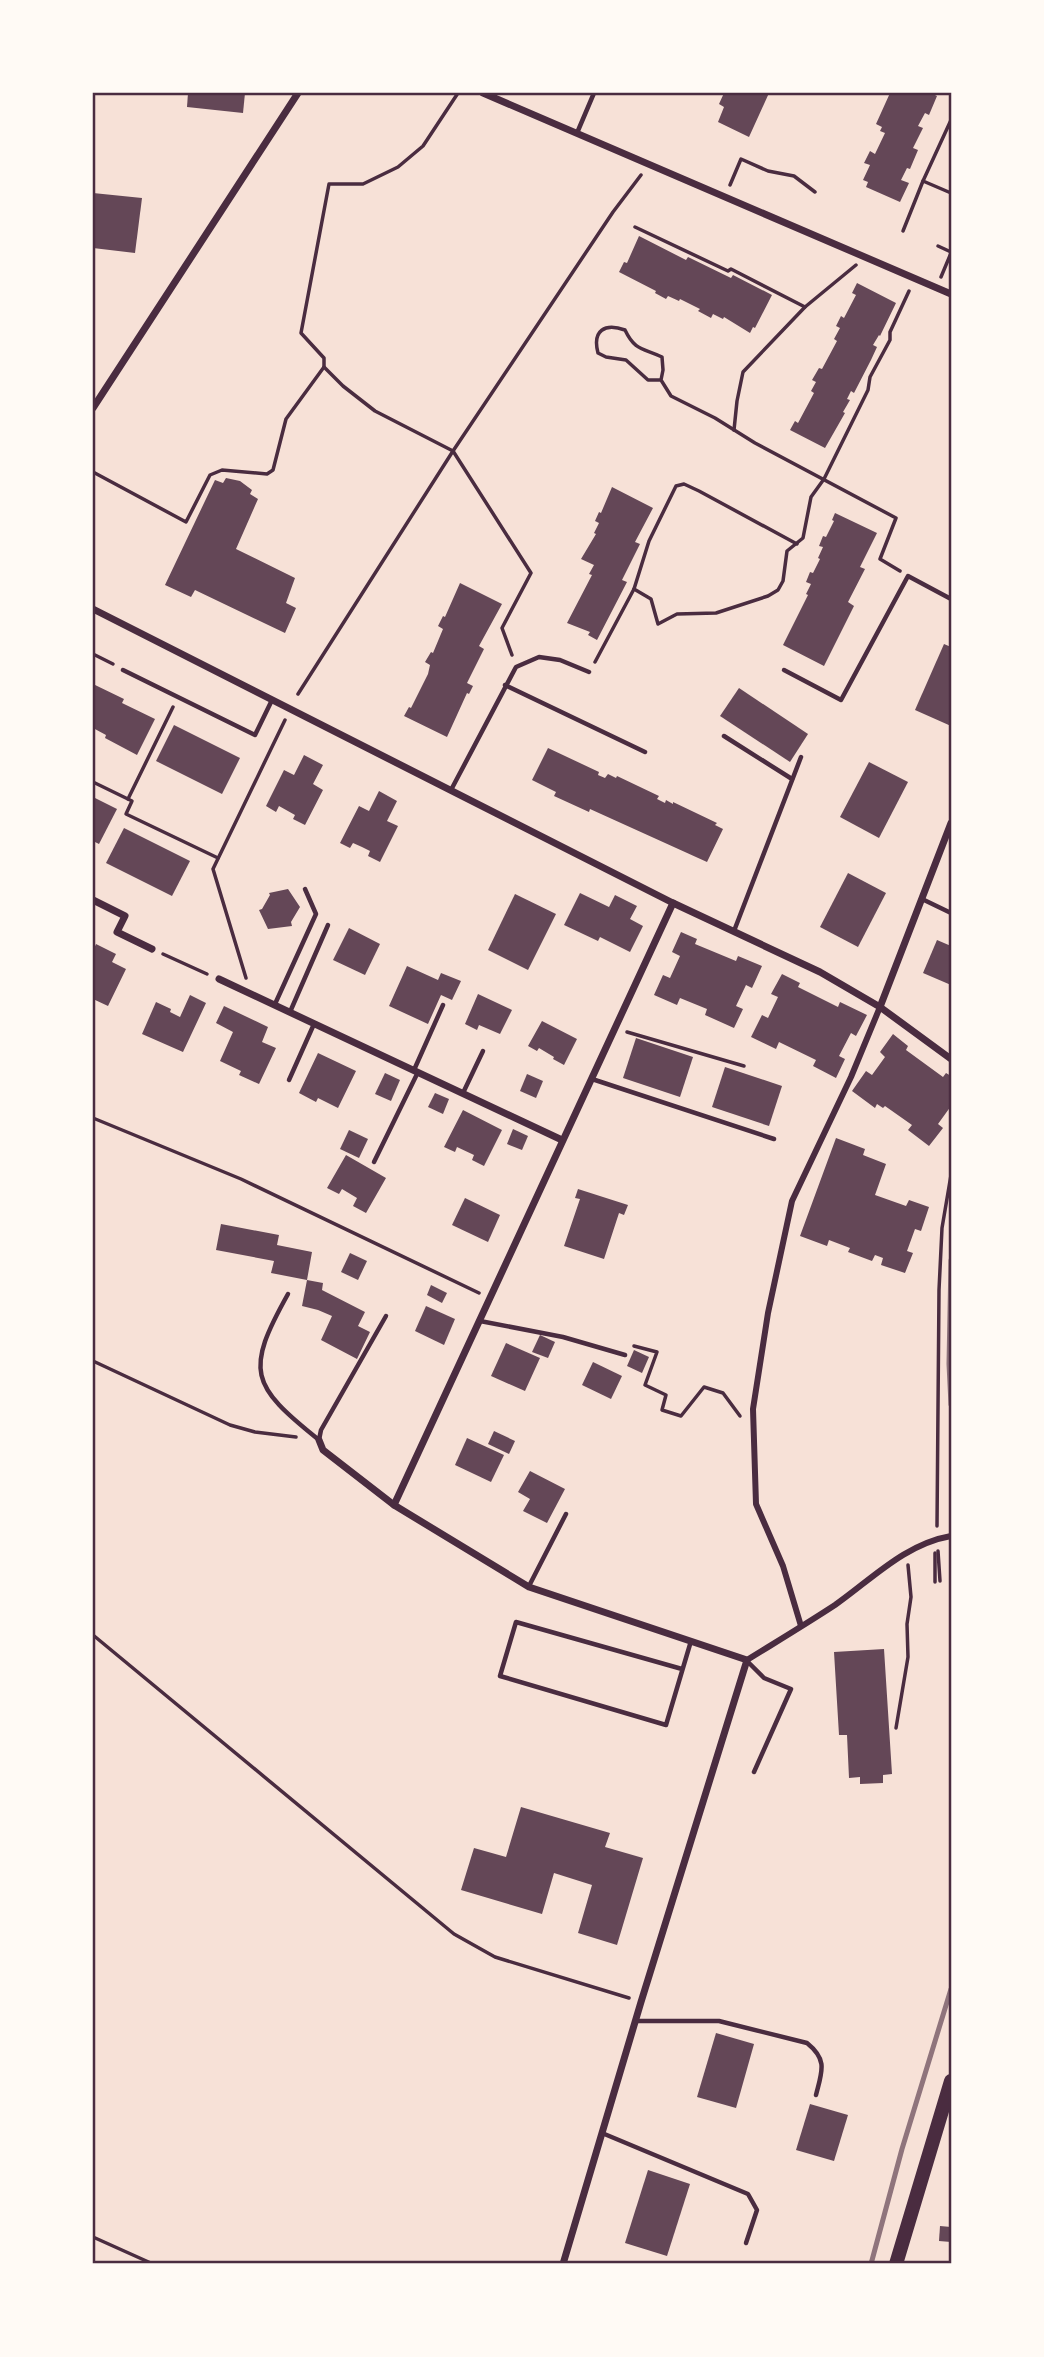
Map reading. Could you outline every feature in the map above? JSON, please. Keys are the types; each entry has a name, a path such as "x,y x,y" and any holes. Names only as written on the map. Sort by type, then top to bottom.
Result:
{"main road":[{"path":"896,2264 951,2081"}],"street":[{"path":"93,408 298,93"},
{"path":"483,93 951,293"},
{"path":"93,610 673,903 820,972 880,1007 951,1059"},
{"path":"801,1626 783,1566 756,1504 753,1409 768,1313 792,1201 851,1077 951,823"},
{"path":"93,900 125,916 117,932 152,949"},
{"path":"394,1504 673,903"},
{"path":"219,979 562,1140"},
{"path":"318,1440 323,1450 394,1504 529,1587 747,1660"},
{"path":"564,2264 635,2021 747,1660 835,1605 895,1559 937,1539 951,1536"}],"lane":[{"path":"577,134 594,93"},
{"path":"784,670 841,701 908,576 951,599"},
{"path":"451,790 516,667 539,657 560,660 589,672"},
{"path":"123,670 255,735 273,699"},
{"path":"505,685 645,752"},
{"path":"724,736 792,779"},
{"path":"734,931 801,757"},
{"path":"275,1004 316,914 305,889"},
{"path":"922,899 951,913"},
{"path":"290,1012 328,926"},
{"path":"374,1161 443,1005"},
{"path":"289,1080 315,1023"},
{"path":"463,1093 483,1051"},
{"path":"591,1079 774,1139"},
{"path":"288,1294 268,1331 260,1357 260,1378 269,1395 318,1440 321,1430 386,1316"},
{"path":"480,1321 563,1337 625,1355"},
{"path":"529,1587 566,1514"},
{"path":"682,1669 516,1622 500,1676 666,1725 691,1641"},
{"path":"747,1660 764,1678 792,1689 754,1772"},
{"path":"635,2021 719,2021 807,2043 818,2052 823,2067 816,2095"},
{"path":"602,2133 748,2194 757,2210 746,2243"}],"path":[{"path":"93,472 186,522 210,475 222,470 267,474 273,470 286,419 324,367 324,358 301,332 329,184 363,184 398,167 423,146 458,93"},
{"path":"903,231 951,120"},
{"path":"728,190 741,159 768,172 794,176 815,192"},
{"path":"298,694 453,451 612,212 642,173"},
{"path":"923,181 951,193"},
{"path":"635,227 728,271 731,269 805,307"},
{"path":"938,246 951,252 939,283"},
{"path":"734,430 743,372 805,307 853,269 862,254"},
{"path":"634,589 651,599 658,624 677,614 716,613 744,605 778,590 783,581 787,551 803,538 811,497 824,479 868,390 870,377 890,340 890,332 916,277"},
{"path":"661,380 648,380 626,360 598,353 598,333 606,327 625,330 629,339 640,350 662,357 661,380 671,396 896,518 880,559 908,576"},
{"path":"324,367 375,411 453,451 531,573 502,628 516,667"},
{"path":"589,672 634,589 649,541 676,486 684,484 699,491 797,544"},
{"path":"93,654 123,670"},
{"path":"128,799 178,696"},
{"path":"251,993 213,869 286,719"},
{"path":"93,782 132,801 126,814 218,858"},
{"path":"152,949 219,979"},
{"path":"615,1028 744,1066"},
{"path":"93,1118 241,1179 490,1298"},
{"path":"935,1553 937,1581 939,1290 942,1228 951,1175"},
{"path":"93,1361 243,1429 318,1440"},
{"path":"896,1728 908,1657 911,1597 907,1553"},
{"path":"93,1635 454,1934 495,1957 641,2002"},
{"path":"93,2237 153,2264"}],"building":[{"path":"188,93 245,93 243,113 187,107"},
{"path":"724,93 769,93 749,137 718,122 724,107 719,104"},
{"path":"890,93 931,93 937,96 929,115 925,113 918,126 923,128 913,148 918,150 910,169 907,168 901,180 909,183 900,202 866,187 868,182 863,180 870,165 864,163 870,151 875,154 885,133 880,131 882,127 876,124"},
{"path":"93,193 142,198 135,253 93,248"},
{"path":"639,236 686,260 688,257 731,278 733,275 772,295 755,328 753,327 750,333 724,317 723,319 713,314 711,318 680,299 679,301 668,296 666,299 619,272 624,262 627,263"},
{"path":"857,283 896,303 873,345 877,347 871,360 854,393 851,391 847,399 850,400 843,412 845,413 825,448 790,430 795,421 798,423 814,393 811,391 816,382 812,380 819,368 822,369 837,341 834,339 840,328 836,326 841,316 844,318 856,295 852,293"},
{"path":"226,478 240,481 252,490 250,494 258,499 236,549 295,578 286,603 296,608 285,633 195,590 191,597 165,585 215,480 223,483"},
{"path":"612,487 653,508 635,542 640,544 622,580 627,582 597,640 588,635 590,632 567,623 592,575 589,574 594,565 581,559 596,534 594,533 599,523 595,521"},
{"path":"835,513 877,533 860,567 865,569 848,602 854,606 824,666 783,645 808,595 806,594 811,584 806,582 820,559 818,558 823,547 819,546 834,521 832,520"},
{"path":"460,583 502,604 479,646 484,649 467,683 473,686 469,694 467,693 447,737 404,716 409,707 411,708 428,674 430,665 425,662 431,652 433,653 443,629 438,626 443,616 445,617"},
{"path":"944,644 951,647 951,726 915,710"},
{"path":"93,684 124,699 122,703 155,719 137,755 105,738 106,735 93,728"},
{"path":"739,688 808,734 790,762 720,716"},
{"path":"174,725 240,758 222,794 156,761"},
{"path":"548,748 599,772 598,775 605,778 608,774 616,778 617,776 659,796 657,799 665,803 666,800 673,802 717,823 715,825 723,829 707,862 590,809 589,812 554,796 556,792 532,780"},
{"path":"304,755 323,765 313,784 323,790 305,825 293,819 295,815 279,806 276,812 266,806 284,770 294,775"},
{"path":"869,762 908,782 879,838 840,817"},
{"path":"379,791 397,801 387,821 398,826 380,862 368,856 370,851 362,847 353,843 350,848 340,843 359,806 369,811"},
{"path":"93,797 117,809 99,844 93,841"},
{"path":"124,828 190,861 172,896 106,863"},
{"path":"848,873 886,893 858,947 820,927"},
{"path":"288,889 300,907 291,922 292,926 268,929 259,910 269,893"},
{"path":"580,893 609,907 615,895 637,906 630,919 643,926 630,952 600,937 598,941 564,925"},
{"path":"515,894 556,914 528,970 488,950"},
{"path":"349,928 380,944 365,975 333,960"},
{"path":"681,932 697,939 695,944 736,961 738,956 762,966 752,988 746,985 736,1006 743,1009 734,1028 705,1015 707,1009 680,998 677,1005 654,995 663,975 670,978 680,956 672,952"},
{"path":"937,940 951,946 951,985 923,973"},
{"path":"96,944 116,954 112,962 126,969 108,1006 93,999 93,951"},
{"path":"407,966 438,980 441,973 461,981 452,1000 441,995 428,1024 389,1006"},
{"path":"782,974 800,983 798,987 838,1007 840,1002 867,1015 856,1036 851,1033 839,1056 845,1059 836,1078 813,1066 816,1060 779,1042 776,1049 751,1037 762,1015 768,1018 778,997 771,994"},
{"path":"478,994 512,1010 500,1034 479,1025 477,1030 465,1024"},
{"path":"190,995 206,1003 183,1052 142,1034 156,1002 180,1017"},
{"path":"224,1006 268,1027 262,1042 276,1048 259,1084 239,1075 241,1071 220,1061 233,1032 216,1023"},
{"path":"542,1021 577,1039 564,1065 539,1048 537,1051 528,1046"},
{"path":"893,1034 908,1046 906,1050 943,1077 946,1073 951,1076 951,1106 938,1124 943,1128 929,1146 908,1130 912,1125 885,1106 883,1108 877,1104 875,1108 852,1091 866,1071 872,1075 885,1057 880,1052"},
{"path":"636,1038 693,1057 680,1097 623,1078"},
{"path":"318,1053 356,1071 338,1108 318,1098 316,1102 299,1093"},
{"path":"725,1067 782,1086 769,1126 712,1107"},
{"path":"385,1073 400,1080 391,1101 375,1094"},
{"path":"527,1074 543,1081 536,1098 520,1091"},
{"path":"435,1093 449,1099 443,1114 428,1107"},
{"path":"463,1110 502,1130 484,1166 472,1160 474,1155 457,1147 455,1152 444,1147"},
{"path":"513,1129 528,1136 522,1150 507,1144"},
{"path":"349,1130 368,1139 359,1158 340,1149"},
{"path":"836,1138 865,1149 863,1155 886,1164 875,1195 906,1206 909,1200 929,1207 921,1231 915,1229 907,1251 913,1253 905,1273 881,1265 883,1258 875,1255 872,1261 848,1252 850,1248 829,1240 827,1246 800,1236"},
{"path":"346,1155 386,1178 366,1213 353,1206 357,1198 342,1189 339,1194 327,1188"},
{"path":"578,1189 628,1205 624,1215 619,1213 604,1259 564,1246 580,1199 575,1198"},
{"path":"465,1198 500,1215 488,1242 452,1225"},
{"path":"221,1224 279,1235 277,1245 312,1252 307,1280 271,1273 274,1261 216,1250"},
{"path":"350,1253 367,1261 358,1280 341,1272"},
{"path":"307,1280 323,1283 322,1290 365,1312 358,1326 370,1332 357,1359 321,1340 332,1316 302,1306"},
{"path":"431,1285 447,1293 442,1303 427,1295"},
{"path":"426,1306 455,1319 444,1345 415,1331"},
{"path":"540,1335 555,1342 548,1358 532,1352"},
{"path":"506,1343 540,1358 525,1391 491,1376"},
{"path":"634,1350 649,1357 642,1373 627,1366"},
{"path":"593,1362 622,1376 611,1399 582,1385"},
{"path":"494,1431 515,1441 509,1454 488,1444"},
{"path":"467,1438 504,1455 491,1482 455,1465"},
{"path":"530,1471 565,1489 547,1523 523,1511 530,1499 518,1492"},
{"path":"884,1649 892,1774 883,1775 883,1783 860,1784 860,1777 849,1778 847,1735 839,1735 834,1652"},
{"path":"521,1807 610,1833 605,1847 643,1858 617,1945 578,1933 592,1885 554,1873 542,1914 461,1890 474,1848 506,1857"},
{"path":"716,2033 754,2044 736,2108 697,2097"},
{"path":"810,2104 848,2115 834,2161 796,2150"},
{"path":"648,2170 690,2184 667,2256 625,2243"},
{"path":"940,2226 951,2227 951,2242 939,2241"}],"railway":[{"path":"951,1260 951,1405"},
{"path":"871,2264 902,2149 951,1989"}]}
